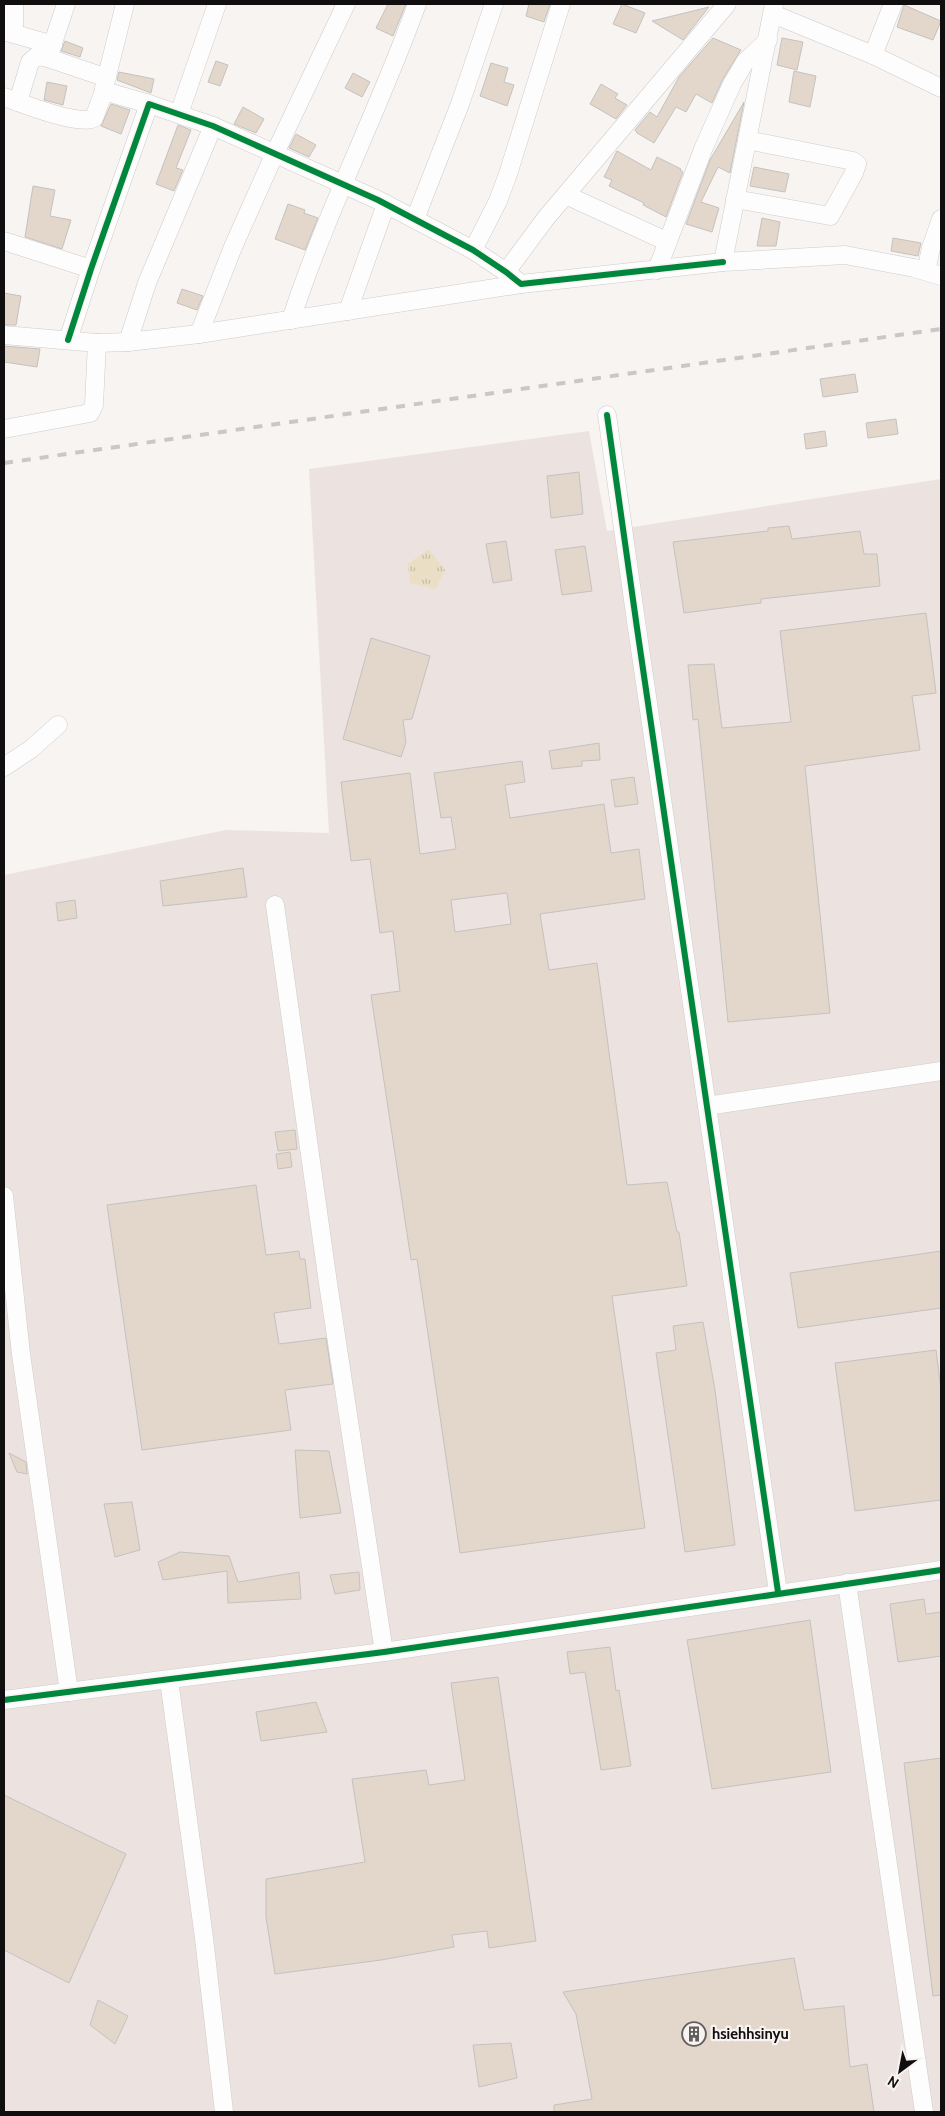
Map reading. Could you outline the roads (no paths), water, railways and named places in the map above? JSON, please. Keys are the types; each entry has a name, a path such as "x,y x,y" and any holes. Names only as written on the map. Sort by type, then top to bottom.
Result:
{"street":[{"path":"14,4 9,32 51,51 105,84 149,104 213,126 386,204 473,250 521,284"},
{"path":"51,51 66,4"},
{"path":"51,51 33,57 11,100 86,121 94,118 105,84 125,4"},
{"path":"179,114 217,4"},
{"path":"199,334 233,247 275,153 346,4"},
{"path":"291,320 304,278 402,46 417,4"},
{"path":"415,220 460,104 494,4"},
{"path":"473,250 498,201 508,174 561,4"},
{"path":"506,272 566,195 727,4"},
{"path":"873,55 893,4"},
{"path":"723,262 774,9 941,88"},
{"path":"658,270 704,147 732,84 744,62 768,40"},
{"path":"68,340 91,268 149,104"},
{"path":"128,342 148,283 213,126"},
{"path":"735,199 830,216 852,179 857,164 853,161 747,140"},
{"path":"566,195 668,242"},
{"path":"348,311 386,204"},
{"path":"4,335 97,343 128,342 199,334 521,284 723,262 826,258 845,255 934,274 931,248 941,219"},
{"path":"4,241 91,268"},
{"path":"4,428 90,413 94,405 97,343"},
{"path":"607,414 778,1592"},
{"path":"4,767 31,749 58,725"},
{"path":"275,905 328,1283 384,1652"},
{"path":"707,1106 941,1071"},
{"path":"4,1196 21,1354 69,1692"},
{"path":"4,1700 384,1652 778,1592 941,1570"},
{"path":"847,1583 924,2112"},
{"path":"169,1680 205,1948 224,2112"}],"railway":[{"path":"4,463 941,329"}],"place":[{"name":"hsiehhsinyu","path":"694,2034"}]}
